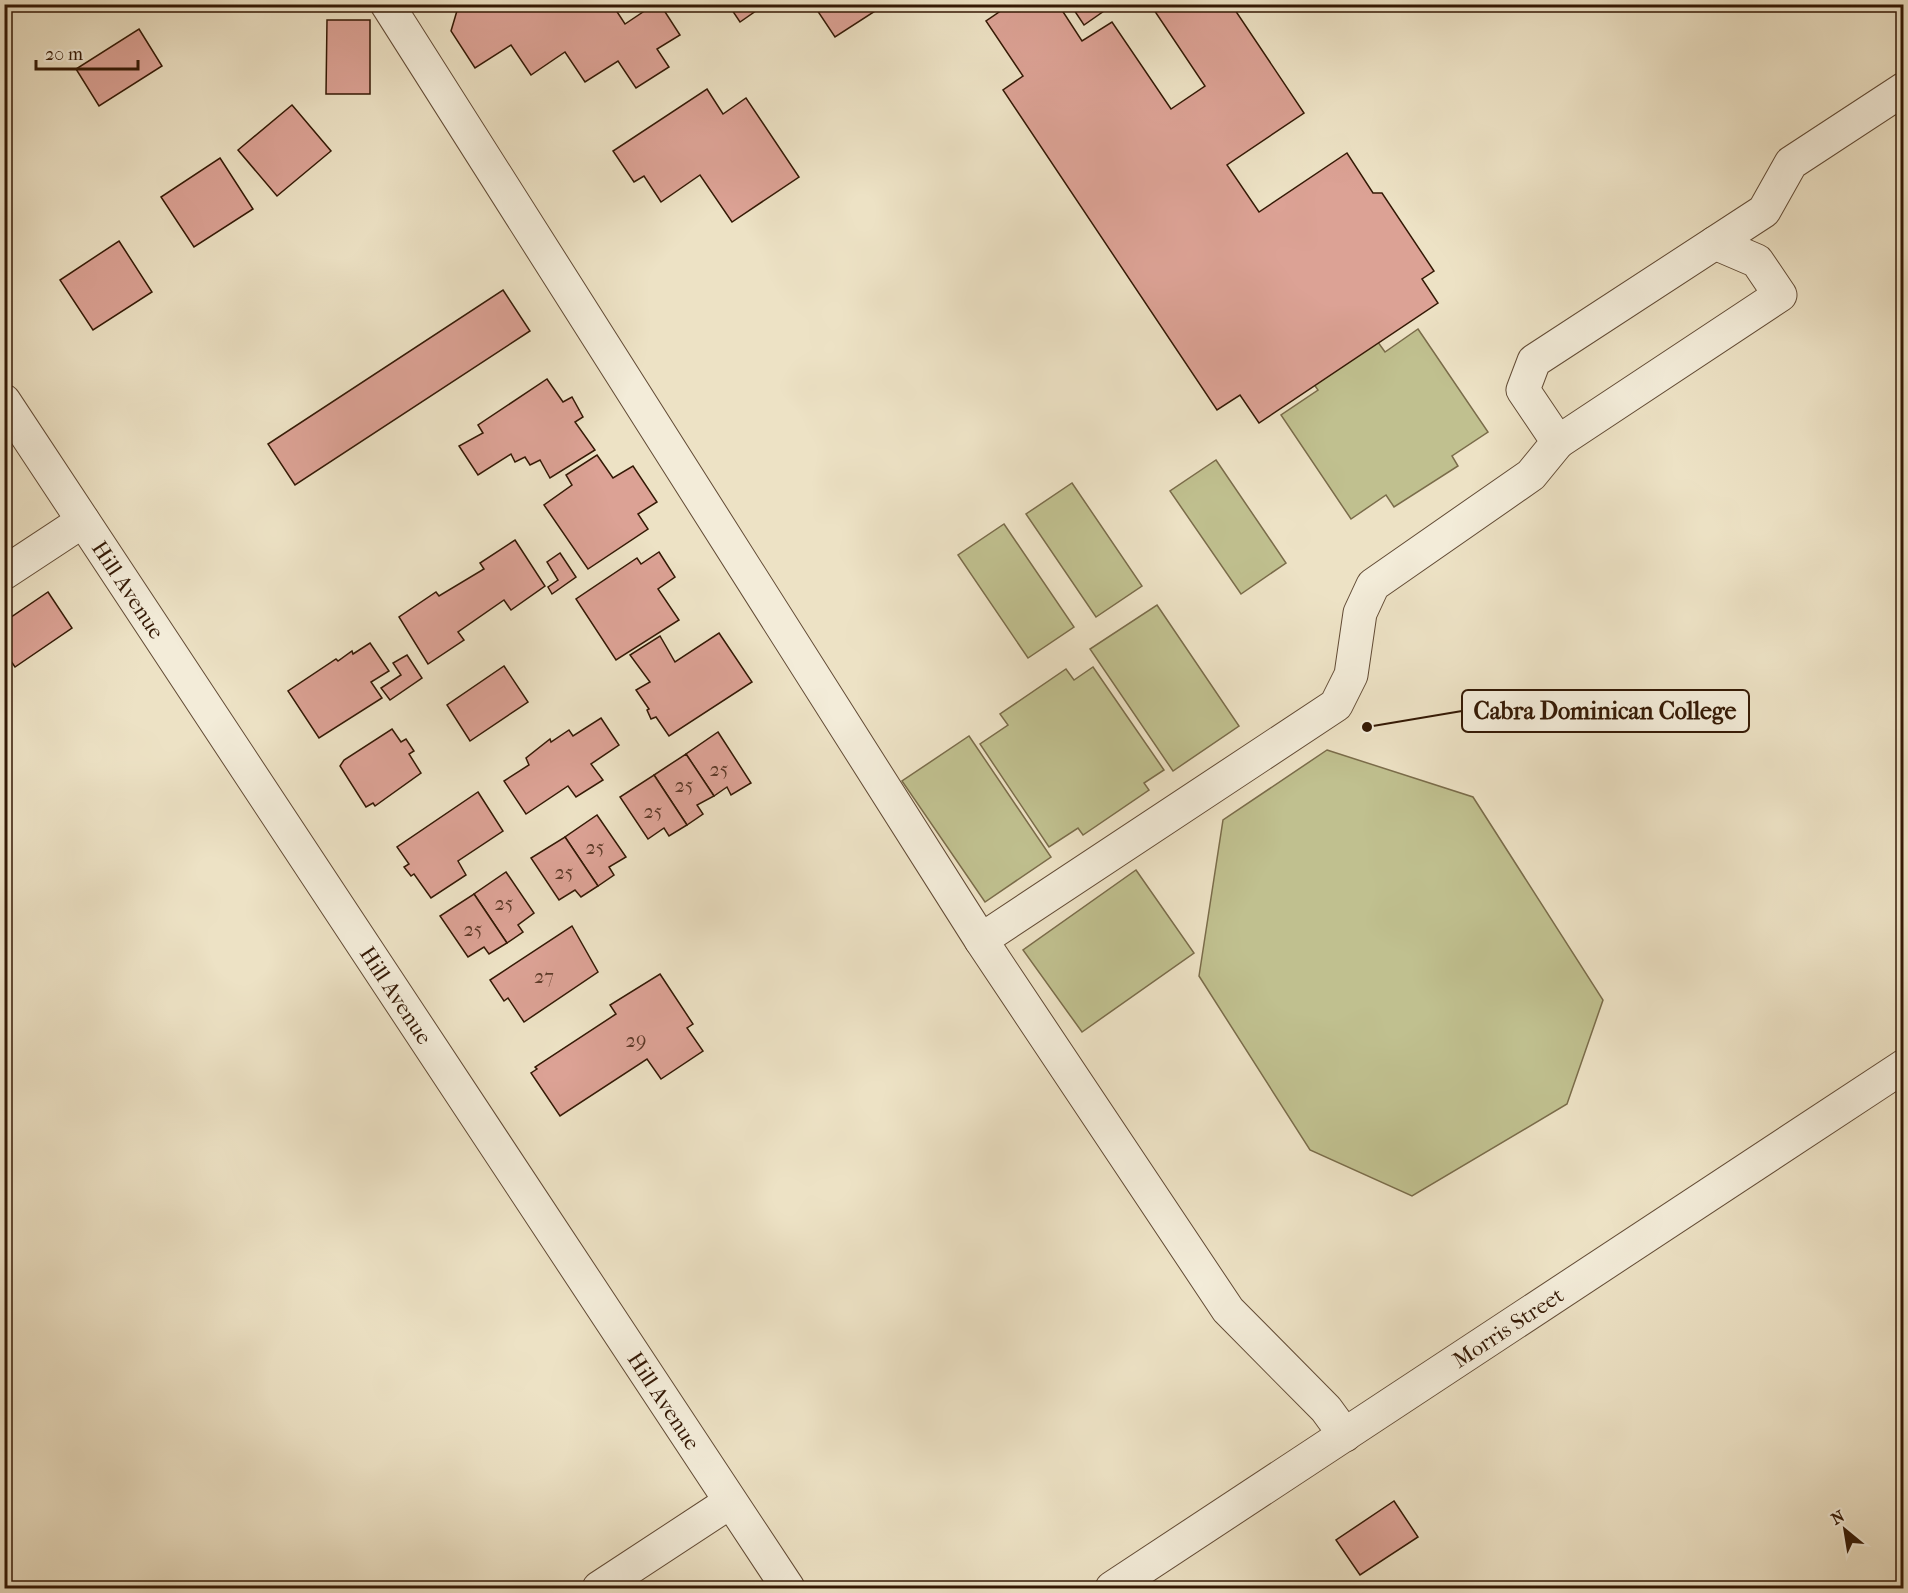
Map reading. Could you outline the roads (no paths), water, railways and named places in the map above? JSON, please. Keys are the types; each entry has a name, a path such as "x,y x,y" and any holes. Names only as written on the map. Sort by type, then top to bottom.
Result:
{"street":[{"path":"387,4 981,940 1228,1310 1326,1409 1345,1435"},
{"path":"1558,442 1523,390 1534,361 1764,211 1791,163 1904,89"},
{"path":"981,940 1336,705 1351,675 1360,613 1373,585 1531,475 1558,442 1780,295 1757,261 1715,243"},
{"name":"Hill Avenue","path":"4,401 788,1588"},
{"path":"4,573 83,521"},
{"name":"Morris Street","path":"1112,1588 1904,1066"},
{"path":"599,1588 730,1502"}],"place":[{"name":"Cabra Dominican College","path":"1367,727"}]}
